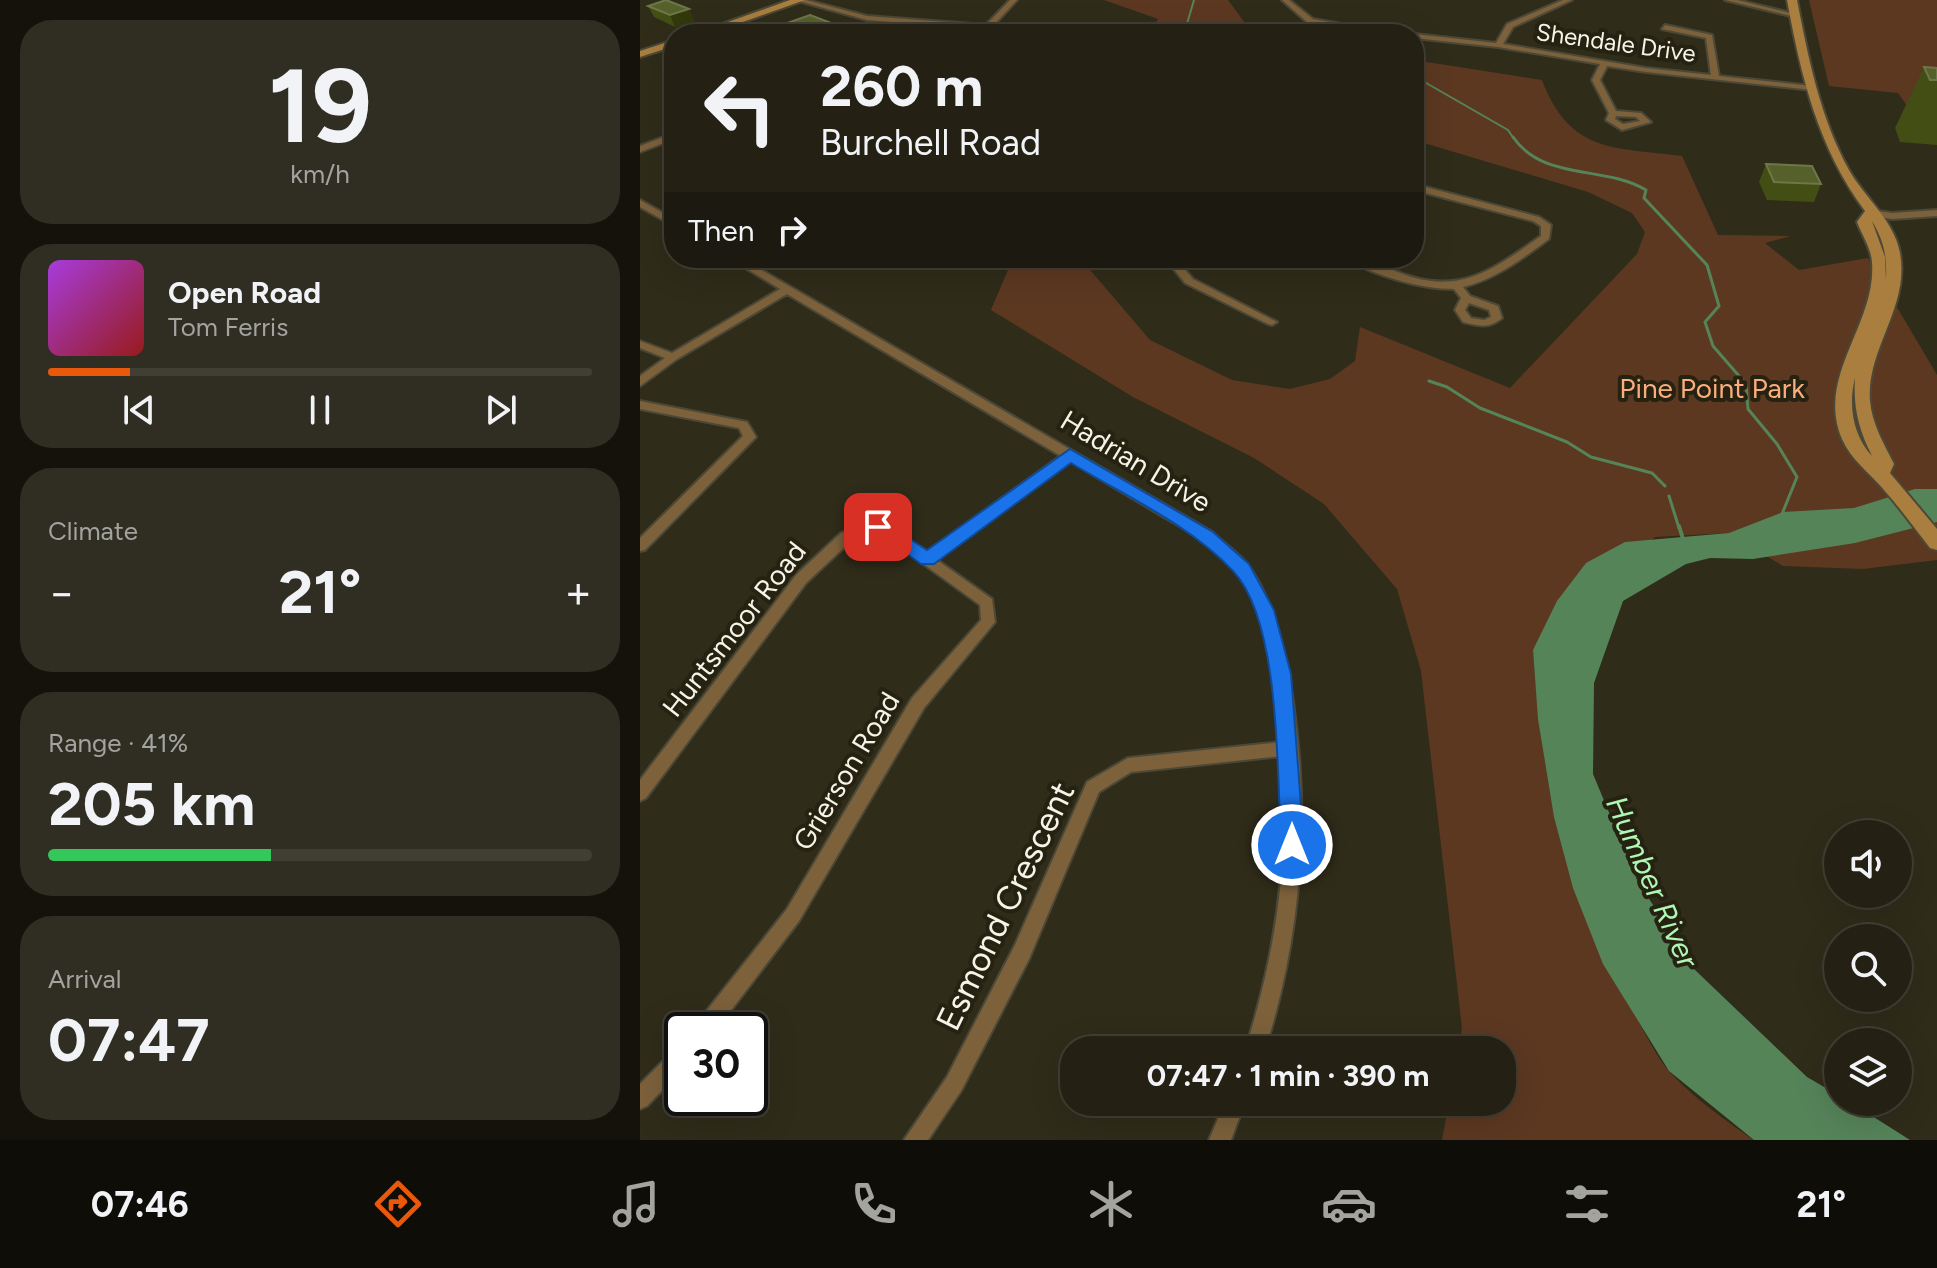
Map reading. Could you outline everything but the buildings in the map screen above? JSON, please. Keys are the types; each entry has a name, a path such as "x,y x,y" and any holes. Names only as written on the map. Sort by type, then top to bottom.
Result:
{"main road":[{"path":"713,24 784,0"},
{"path":"728,24 799,0"},
{"path":"1792,0 1817,113 1843,169 1870,213 1883,223 1893,251 1895,274 1892,293 1859,387 1865,426 1885,464 1880,474 1937,543"},
{"path":"640,51 664,43"}],"street":[{"path":"799,0 846,15 939,24"},
{"path":"991,24 1014,0"},
{"path":"1285,0 1311,21 1321,24"},
{"path":"1498,45 1510,26 1569,0"},
{"path":"1728,0 1795,15"},
{"path":"1665,27 1709,37 1715,77"},
{"name":"Shendale Drive","path":"1424,37 1498,45 1604,64 1812,88"},
{"path":"1604,64 1596,80 1597,86 1613,113"},
{"path":"640,149 664,140"},
{"path":"1375,268 1401,279 1462,293 1546,237 1546,225 1536,219 1424,190"},
{"path":"640,203 664,217"},
{"path":"1870,213 1892,216 1937,213"},
{"name":"Hadrian Drive","path":"751,268 1207,536 1243,569 1264,610 1281,674 1293,822 1290,890 1278,966 1259,1036"},
{"path":"1178,268 1189,281 1272,322"},
{"path":"640,382 673,357 788,289"},
{"path":"640,344 673,357"},
{"path":"640,405 743,425 750,437 640,546"},
{"path":"928,559 1070,455"},
{"name":"Huntsmoor Road","path":"640,793 801,579 838,543 862,529 878,527 928,559"},
{"name":"Grierson Road","path":"718,1012 793,915 918,703 988,622 987,603 928,559"},
{"name":"Esmond Crescent","path":"915,1140 954,1084 1022,952 1093,787 1128,765 1288,748"},
{"path":"640,1099 664,1074"},
{"path":"1220,1140 1229,1116"}],"green space":[{"path":"1104,0 1228,0 1247,24 1154,24 1158,19"},
{"path":"1809,0 1937,0 1937,112 1910,110 1898,93 1829,86"},
{"name":"Pine Point Park","path":"1424,62 1542,80 1566,122 1581,134 1615,148 1682,156 1718,235 1791,236 1765,243 1799,270 1868,258 1937,375 1937,560 1863,569 1783,566 1729,533 1655,537 1533,650 1550,793 1574,884 1590,928 1610,971 1664,1065 1698,1098 1754,1140 1442,1140 1446,1116 1516,1116 1516,1036 1461,1036 1421,671 1397,589 1324,504 1254,458 1133,397 991,310 1009,268 1089,268 1150,340 1232,380 1290,389 1330,379 1355,361 1360,327 1510,388 1637,254 1645,232 1632,213 1588,192 1424,143"}],"shaded area":[{"path":"1915,489 1937,489 1937,522 1855,543 1753,559 1710,558 1686,564 1623,601 1594,683 1593,774 1637,880 1694,969 1807,1077 1824,1087 1824,1116 1872,1116 1910,1140 1754,1140 1669,1071 1603,964 1573,888 1554,817 1538,719 1533,650 1557,601 1586,563 1625,542 1729,533 1783,512 1854,508"}],"waterway":[{"path":"1187,24 1194,0"},
{"path":"1424,82 1508,130 1514,139"},
{"path":"1513,137 1526,151 1557,167 1612,177 1646,190 1644,198 1707,265 1719,306 1705,322 1713,346 1746,384 1748,409 1777,444 1797,477 1782,514"},
{"path":"1429,381 1447,387 1480,408 1567,442 1591,457 1652,473 1665,486"},
{"path":"1669,496 1679,528"},
{"path":"1679,526 1683,539"}],"route":[{"path":"878,527 928,559 1070,455 1207,536 1243,569 1264,610 1281,674 1293,822 1292,845"}],"water label":[{"name":"Humber River","path":"1652,882"}]}
